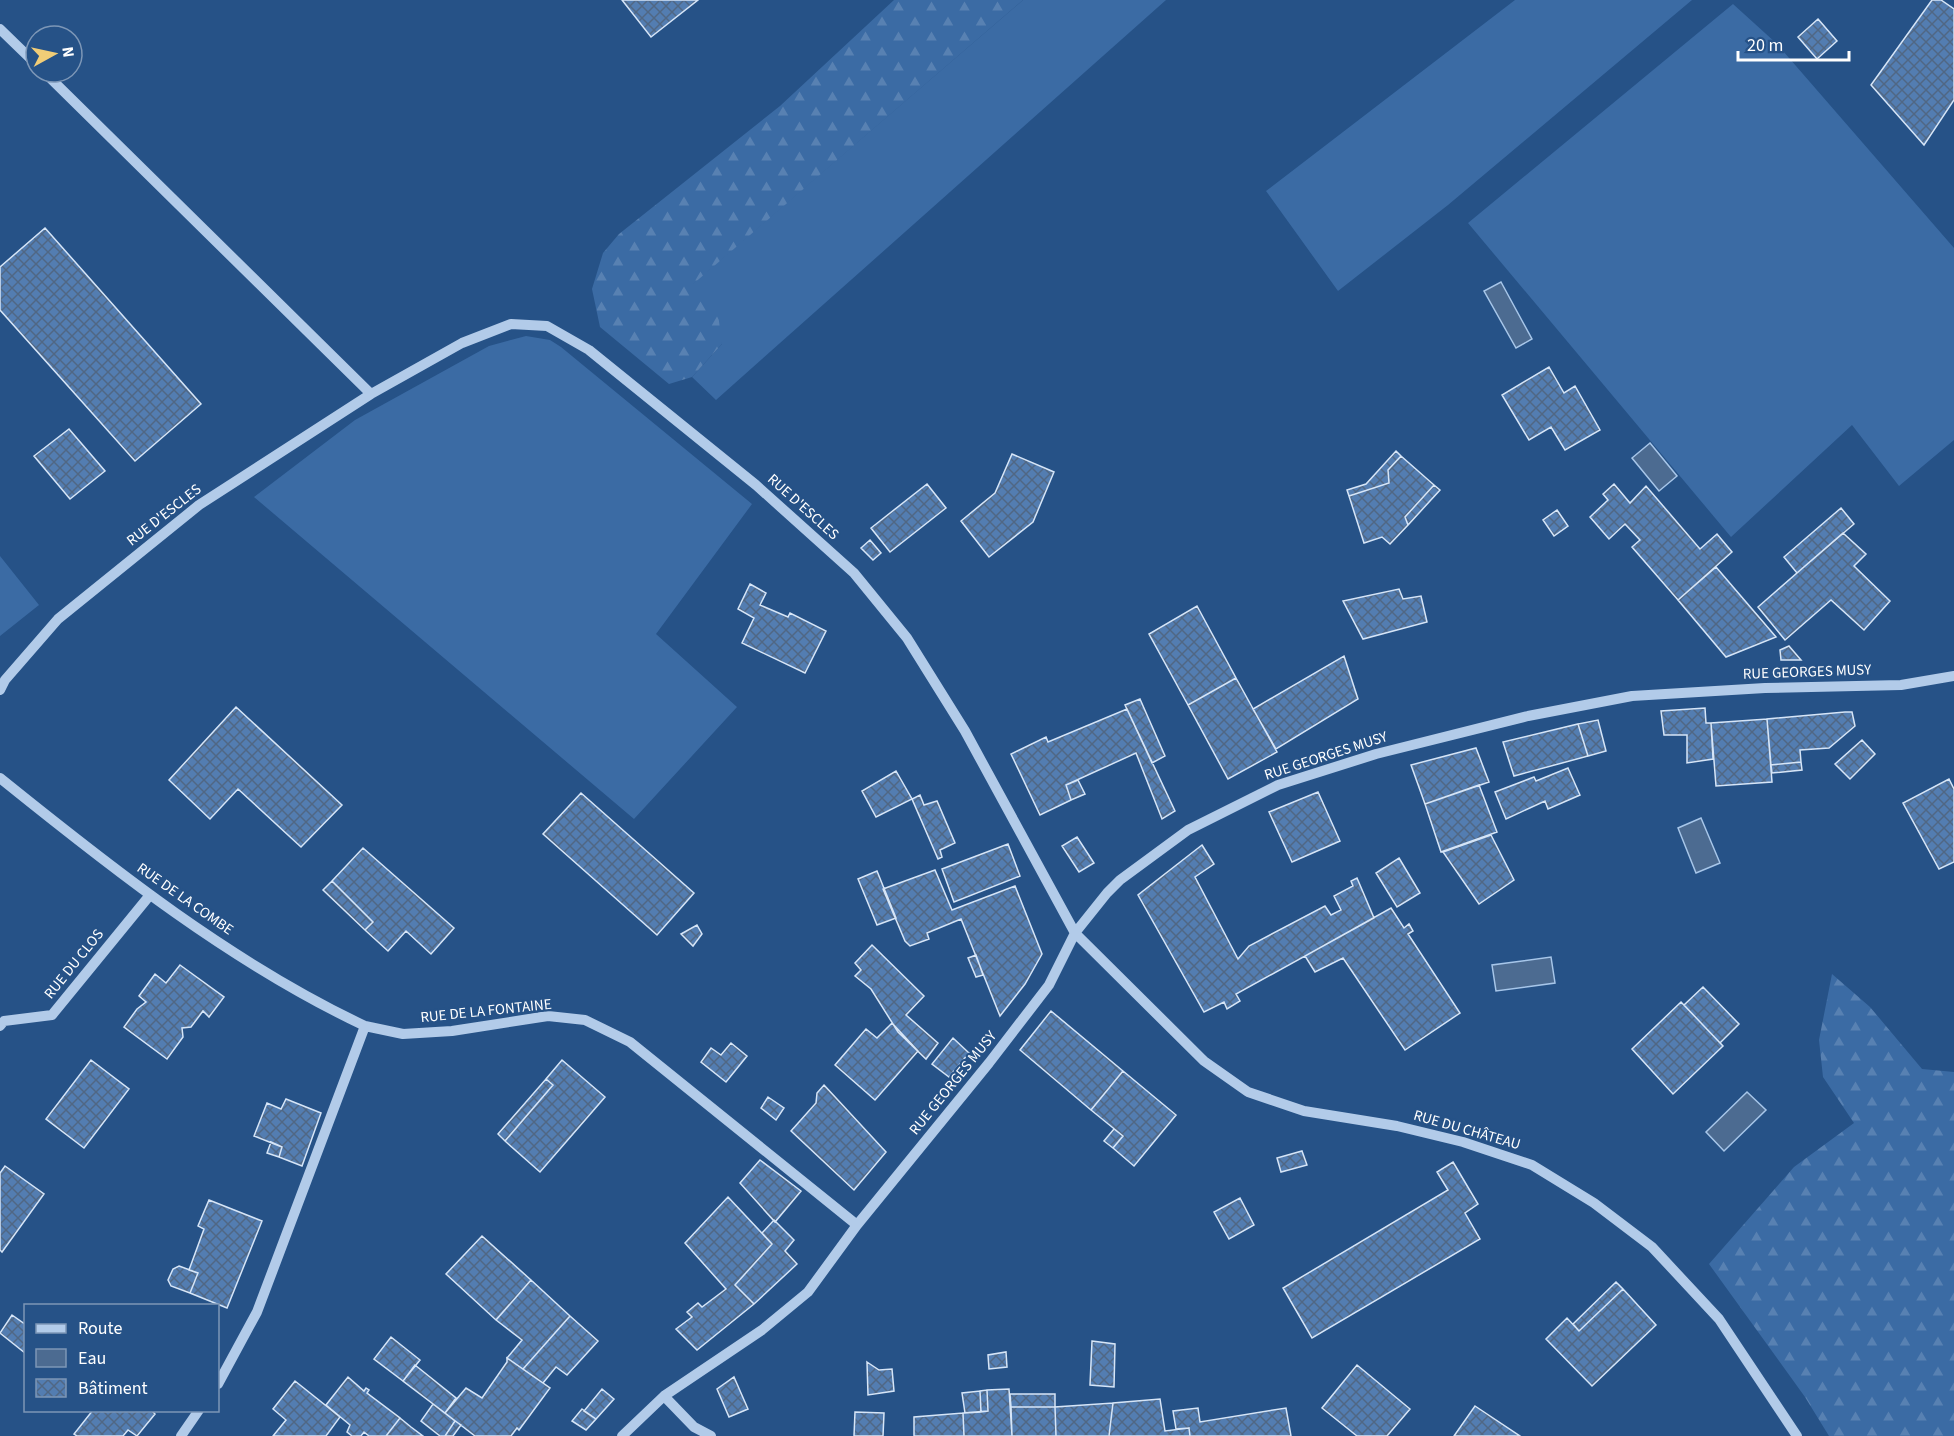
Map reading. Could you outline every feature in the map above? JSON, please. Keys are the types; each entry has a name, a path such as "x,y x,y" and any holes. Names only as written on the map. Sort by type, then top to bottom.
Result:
{"street":[{"path":"0,29 24,52"},
{"path":"56,84 371,394"},
{"name":"RUE D'ESCLES","path":"0,690 5,680 58,619 199,505 371,394 462,342 511,324 547,326 590,350 756,485 854,573 907,638 965,731 1075,933"},
{"name":"RUE GEORGES MUSY","path":"622,1436 664,1396 762,1330 808,1292 857,1225 990,1064 1049,985 1075,933 1120,880 1188,830 1278,784 1376,754 1528,716 1632,696 1765,688 1901,685 1954,676"},
{"name":"RUE DE LA COMBE","path":"0,778 150,895 226,947 325,1007 365,1026"},
{"name":"RUE DU CLOS","path":"1,1021 52,1015 150,895"},
{"name":"RUE DU CHÂTEAU","path":"1075,933 1204,1061 1248,1092 1304,1111 1397,1126 1463,1142 1532,1165 1594,1203 1652,1247 1719,1319 1797,1436"},
{"name":"RUE DE LA FONTAINE","path":"365,1026 403,1034 452,1031 548,1016 585,1020 630,1042 857,1225"},
{"path":"219,1382 257,1312 365,1026"},
{"path":"664,1396 694,1427 711,1436"},
{"path":"181,1436 198,1412"}],"green space":[{"path":"894,0 1023,0 692,285 718,314 722,344 692,377 669,384 600,327 592,289 603,253 619,234 780,106"},
{"path":"1023,0 1166,0 716,400 692,377 722,344 691,285"},
{"path":"1515,0 1692,0 1448,205 1338,291 1266,191"},
{"path":"1733,4 1776,43 1954,248 1954,440 1899,486 1852,425 1731,537 1468,223"},
{"path":"526,336 550,340 561,347 752,504 656,634 737,707 634,819 254,497 355,420 489,346"},
{"path":"0,556 39,605 0,636"},
{"path":"1832,974 1870,1007 1922,1069 1954,1072 1954,1436 1829,1436 1805,1397 1709,1264 1794,1167 1854,1123 1823,1077 1819,1040"}],"water":[{"path":"1501,282 1532,339 1516,348 1484,291"},
{"path":"1650,443 1677,476 1659,491 1632,458"},
{"path":"1701,818 1720,863 1696,873 1678,828"},
{"path":"1551,957 1555,983 1496,991 1492,965"},
{"path":"1747,1092 1766,1110 1724,1151 1706,1132"}],"building":[{"path":"622,0 698,0 651,37"},
{"path":"1932,0 1941,0 1954,9 1954,100 1924,145 1871,85"},
{"path":"1818,19 1837,41 1817,59 1798,37"},
{"path":"45,228 201,404 135,461 0,310 0,267"},
{"path":"1549,367 1564,393 1575,386 1600,430 1565,450 1551,427 1529,440 1502,395"},
{"path":"69,429 105,471 70,499 34,456"},
{"path":"1396,451 1401,456 1388,470 1389,483 1349,496 1347,490 1366,484"},
{"path":"1012,454 1054,472 1033,522 989,557 961,521 995,493"},
{"path":"1401,456 1434,485 1405,517 1408,525 1390,544 1382,537 1364,543 1349,496 1389,483 1388,470"},
{"path":"927,484 946,508 890,552 871,528"},
{"path":"1614,484 1630,503 1646,486 1700,549 1717,534 1732,552 1678,600 1632,547 1640,540 1625,524 1609,539 1590,517 1608,500 1603,494"},
{"path":"1434,485 1440,490 1408,525 1405,517"},
{"path":"1841,508 1854,524 1797,573 1784,557"},
{"path":"1557,510 1568,526 1554,536 1543,520"},
{"path":"1843,533 1866,554 1854,566 1890,601 1864,630 1831,600 1785,640 1758,607"},
{"path":"870,540 881,553 873,560 861,548"},
{"path":"1716,567 1776,637 1726,657 1678,600"},
{"path":"750,584 766,593 760,605 788,617 790,613 826,631 805,673 742,643 754,618 738,609"},
{"path":"1399,589 1403,599 1421,596 1427,622 1363,639 1343,601"},
{"path":"1197,606 1236,678 1188,705 1149,634"},
{"path":"1789,646 1801,660 1781,660 1780,650"},
{"path":"1344,656 1358,699 1276,749 1253,709"},
{"path":"1236,678 1277,752 1228,779 1188,705"},
{"path":"1140,699 1165,756 1152,763 1125,705"},
{"path":"236,707 342,805 301,847 238,789 210,819 169,780"},
{"path":"1705,708 1706,723 1711,723 1713,759 1687,763 1687,735 1664,735 1661,711"},
{"path":"1127,709 1175,811 1162,819 1136,753 1066,785 1071,800 1040,815 1011,754 1046,737 1048,742"},
{"path":"1852,712 1855,726 1829,748 1800,750 1801,762 1771,765 1767,719"},
{"path":"1767,719 1772,782 1716,786 1711,723"},
{"path":"1598,720 1606,751 1588,756 1578,724"},
{"path":"1578,724 1588,756 1514,776 1503,742"},
{"path":"1862,740 1875,754 1850,779 1835,764"},
{"path":"1476,748 1489,782 1425,804 1411,765"},
{"path":"1801,762 1802,770 1772,773 1771,765"},
{"path":"1568,768 1580,795 1548,809 1545,801 1506,819 1495,792 1534,777 1536,781"},
{"path":"896,771 912,799 876,817 862,791"},
{"path":"1949,779 1954,789 1954,862 1939,869 1903,803"},
{"path":"1078,780 1085,794 1071,800 1066,785"},
{"path":"1479,785 1497,832 1441,852 1425,804"},
{"path":"1318,792 1340,841 1292,862 1269,812"},
{"path":"581,793 694,893 657,935 543,834"},
{"path":"920,795 924,805 937,801 955,843 940,850 942,857 938,859 912,799"},
{"path":"1491,835 1514,880 1479,904 1443,852"},
{"path":"1077,837 1094,863 1079,872 1062,846"},
{"path":"1008,844 1020,876 954,902 942,869"},
{"path":"1202,845 1214,864 1195,877 1238,959 1249,946 1325,906 1331,915 1341,910 1334,896 1353,886 1351,881 1357,878 1374,918 1236,994 1240,1001 1227,1009 1224,1002 1204,1012 1138,895"},
{"path":"363,848 454,928 431,954 406,931 388,951 365,930 373,922 332,881"},
{"path":"1399,858 1420,893 1397,907 1376,873"},
{"path":"935,870 952,910 1015,886 1042,954 1025,984 1000,1016 961,919 927,933 929,939 910,946 905,941 883,889"},
{"path":"877,871 896,918 877,925 858,879"},
{"path":"332,881 373,922 365,930 323,890"},
{"path":"1391,908 1404,928 1409,924 1413,931 1408,934 1460,1013 1405,1050 1343,958 1315,972 1305,956"},
{"path":"697,925 702,934 693,946 681,934"},
{"path":"872,945 924,996 906,1015 938,1043 926,1059 898,1032 871,989 855,976 861,970 855,963"},
{"path":"976,955 983,975 976,977 968,958"},
{"path":"180,965 224,997 209,1017 203,1011 191,1027 182,1028 183,1037 167,1059 124,1027 137,1009 146,1002 139,996 155,974 166,983"},
{"path":"1703,987 1739,1024 1720,1043 1684,1005"},
{"path":"1681,1002 1723,1046 1673,1094 1632,1049"},
{"path":"1051,1011 1123,1071 1091,1110 1020,1050"},
{"path":"892,1023 918,1051 875,1100 835,1065 866,1029 877,1038"},
{"path":"953,1038 969,1053 949,1077 932,1064"},
{"path":"731,1043 747,1056 726,1082 701,1062 711,1048 721,1055"},
{"path":"91,1060 129,1089 84,1148 46,1119"},
{"path":"562,1060 605,1097 540,1172 505,1141 553,1085 546,1079"},
{"path":"1123,1071 1176,1115 1134,1166 1113,1148 1123,1136 1091,1110"},
{"path":"546,1079 553,1085 505,1141 498,1134"},
{"path":"824,1085 886,1152 854,1190 791,1131 816,1103 817,1093"},
{"path":"768,1097 784,1108 776,1120 761,1108"},
{"path":"286,1099 321,1113 302,1166 279,1157 282,1147 254,1136 267,1103 281,1109"},
{"path":"1114,1129 1123,1136 1113,1148 1104,1141"},
{"path":"271,1142 282,1147 279,1157 267,1153"},
{"path":"1302,1151 1307,1165 1281,1172 1277,1158"},
{"path":"760,1160 801,1191 775,1222 740,1183"},
{"path":"1453,1162 1478,1204 1465,1213 1480,1239 1312,1338 1283,1288 1448,1190 1437,1172"},
{"path":"5,1166 44,1194 2,1252 0,1250 0,1173"},
{"path":"728,1197 772,1244 735,1285 754,1304 697,1350 676,1329 692,1317 687,1312 698,1303 702,1307 726,1289 685,1243"},
{"path":"1240,1198 1254,1225 1229,1239 1214,1212"},
{"path":"209,1200 262,1221 227,1308 190,1293 198,1273 189,1270 204,1229 198,1226"},
{"path":"774,1220 794,1240 785,1251 797,1264 754,1304 735,1285 772,1244 762,1233"},
{"path":"482,1236 531,1280 496,1320 446,1274"},
{"path":"179,1266 198,1273 190,1293 171,1286 168,1280 173,1269"},
{"path":"531,1280 570,1316 523,1369 507,1358 522,1340 496,1320"},
{"path":"1616,1282 1623,1289 1579,1331 1573,1324"},
{"path":"1623,1289 1656,1325 1592,1386 1546,1339 1567,1318 1579,1331"},
{"path":"12,1315 24,1324 24,1352 0,1333"},
{"path":"570,1316 598,1341 567,1375 556,1367 543,1383 523,1369"},
{"path":"391,1337 420,1360 403,1381 374,1359"},
{"path":"1092,1341 1115,1344 1114,1387 1090,1385"},
{"path":"1006,1352 1007,1367 989,1369 988,1355"},
{"path":"507,1358 550,1388 519,1430 517,1428 511,1436 475,1436 445,1413 466,1388 482,1398 507,1362"},
{"path":"867,1362 879,1370 892,1369 894,1391 868,1395"},
{"path":"415,1365 456,1398 445,1413 403,1381"},
{"path":"1357,1365 1410,1409 1387,1436 1357,1436 1322,1408"},
{"path":"348,1377 364,1391 366,1388 369,1390 367,1393 400,1418 386,1436 369,1436 364,1432 361,1436 352,1436 347,1432 350,1425 326,1405"},
{"path":"734,1377 748,1409 729,1417 717,1389"},
{"path":"295,1381 340,1417 326,1436 273,1436 286,1420 273,1409"},
{"path":"602,1389 614,1399 596,1419 584,1411"},
{"path":"1009,1389 1012,1436 964,1436 963,1413 988,1411 987,1390"},
{"path":"987,1390 988,1411 981,1412 980,1391"},
{"path":"980,1391 981,1412 965,1413 962,1393"},
{"path":"1010,1394 1055,1394 1055,1407 1011,1407"},
{"path":"1160,1399 1165,1431 1189,1428 1190,1436 1109,1436 1113,1403"},
{"path":"1113,1403 1109,1436 1056,1436 1055,1407"},
{"path":"433,1404 455,1421 445,1436 440,1436 421,1421"},
{"path":"1475,1406 1520,1436 1454,1436"},
{"path":"1011,1407 1055,1407 1056,1436 1012,1436"},
{"path":"1198,1408 1200,1422 1286,1408 1291,1436 1190,1436 1189,1428 1176,1429 1173,1411"},
{"path":"582,1409 596,1419 586,1430 572,1421"},
{"path":"91,1412 153,1412 155,1414 137,1436 128,1430 123,1436 77,1436 74,1434"},
{"path":"855,1412 884,1413 883,1436 854,1436"},
{"path":"963,1413 964,1436 914,1436 914,1417"},
{"path":"400,1418 411,1427 423,1436 386,1436"},
{"path":"455,1421 461,1425 453,1436 445,1436"}]}
